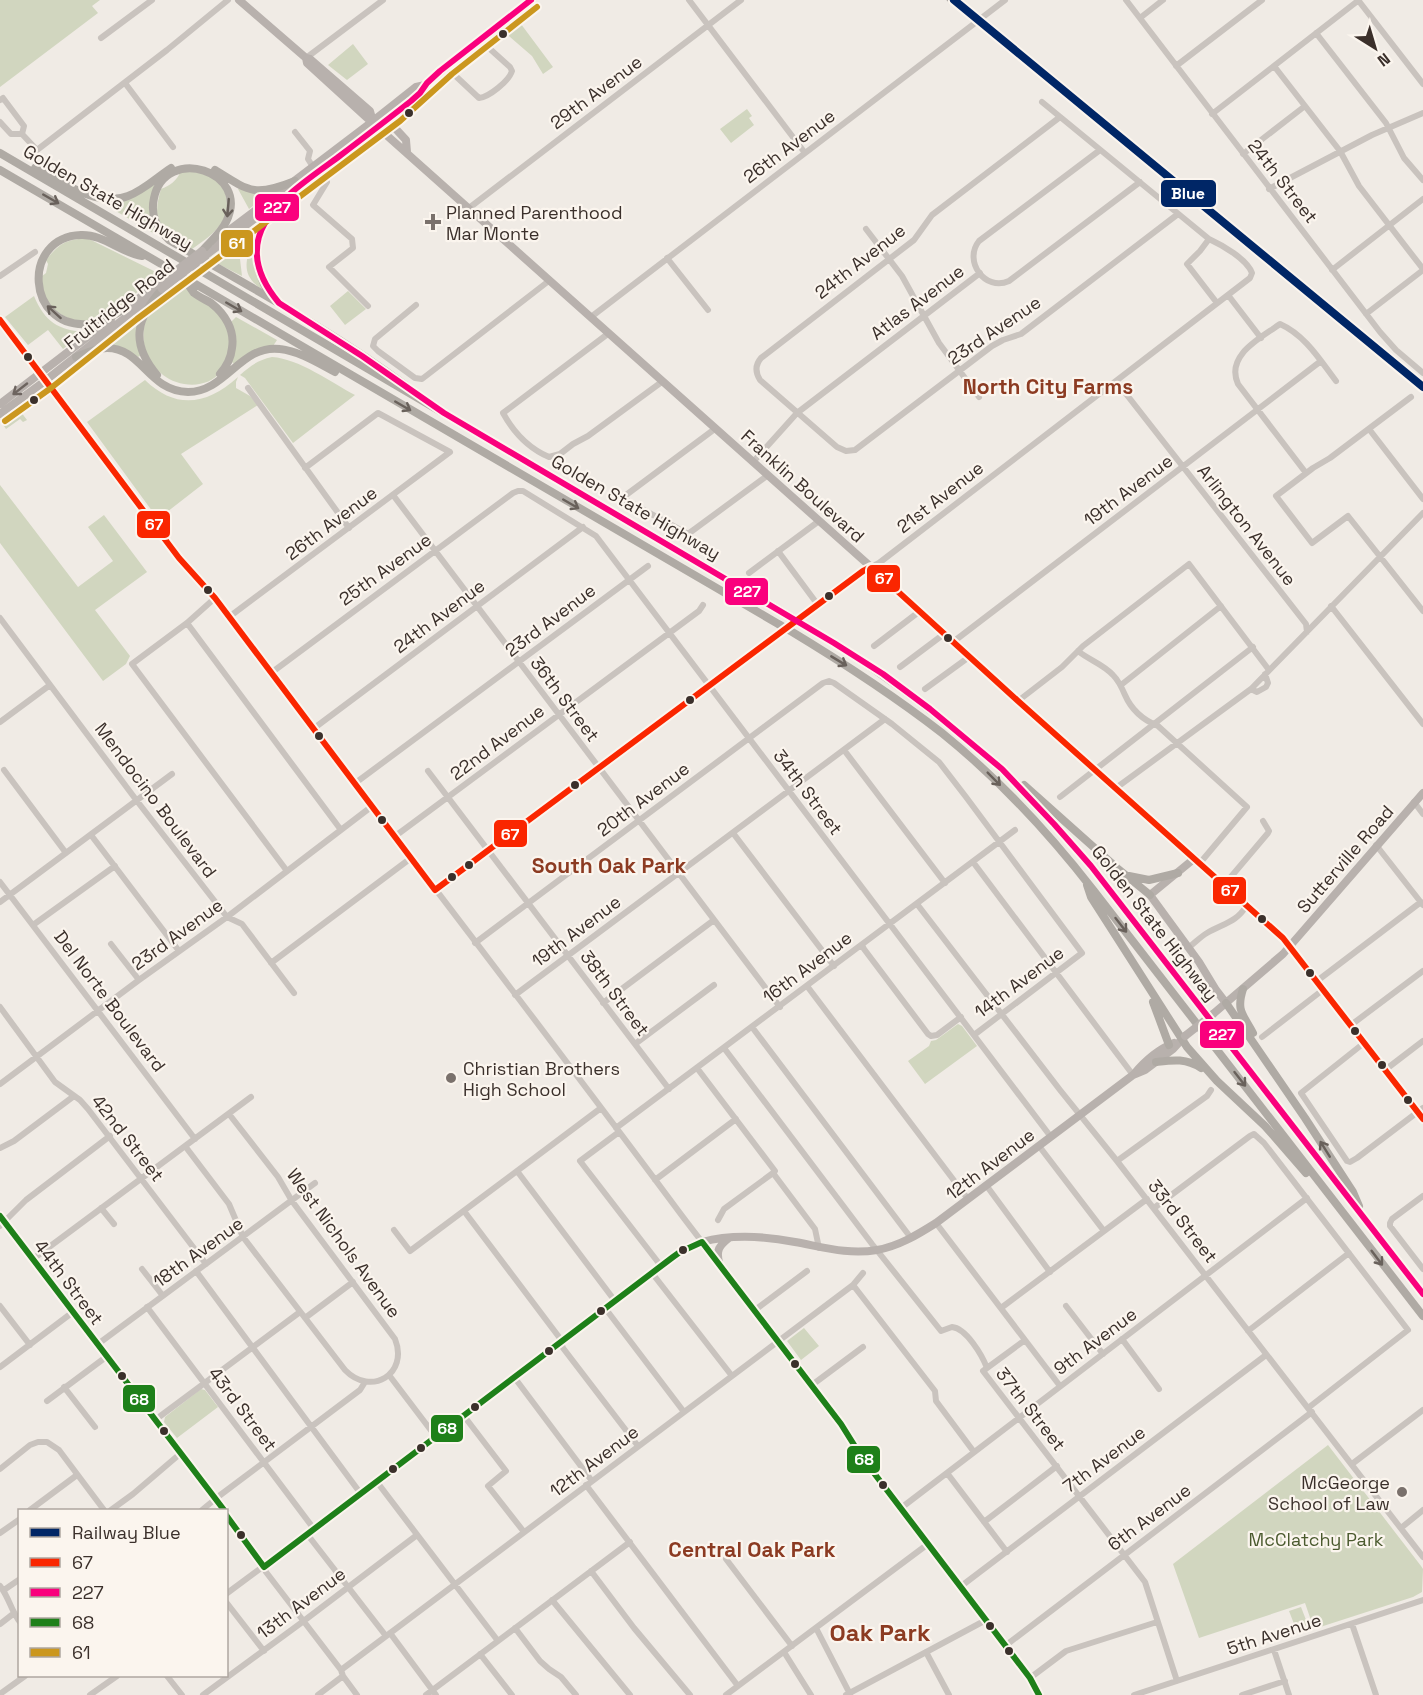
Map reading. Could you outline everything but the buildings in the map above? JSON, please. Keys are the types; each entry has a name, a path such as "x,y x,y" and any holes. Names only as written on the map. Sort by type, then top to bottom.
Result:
{"highway":[{"path":"0,152 85,193 112,200 139,191 175,166 188,163 214,168 243,188 253,191 264,191 297,183"},
{"name":"Golden State Highway","path":"0,152 791,617 883,674 930,709 1002,769 1091,866 1423,1294"},
{"path":"204,253 226,224 230,213 228,191 214,174 204,169 180,170 169,175 160,184 154,195 152,207 154,220 169,240 279,303 389,373 444,413"},
{"name":"Golden State Highway","path":"0,170 789,630 849,667 942,734 986,771 1029,814 1085,879 1423,1316"},
{"path":"279,303 271,295 260,274 257,246 266,220 297,183"},
{"path":"126,308 100,321 88,324 62,319 43,301 38,288 41,262 48,250 59,241 79,235 98,238 132,255 148,257"},
{"path":"159,287 144,311 140,324 139,339 148,365 156,375 179,387 206,384 225,369 231,357 232,331 220,310 195,293 184,278"},
{"path":"76,357 96,349 117,349 135,359 152,378 163,386 176,391 190,392 204,390 216,384 255,352 280,349 303,356 382,394"},
{"path":"1002,769 1150,896"},
{"path":"1126,875 1149,880 1178,873"},
{"path":"1085,879 1090,897 1145,982 1208,1072"},
{"path":"1145,982 1169,1044"},
{"path":"1243,989 1239,1003 1258,1048"},
{"path":"1223,1005 1258,1048 1353,1192 1364,1217"},
{"path":"1156,1062 1186,1060 1208,1072 1265,1126 1342,1211"}],"main road":[{"name":"Franklin Boulevard","path":"239,0 370,111 375,124"},
{"name":"Fruitridge Road","path":"316,169 358,133 395,114 425,85 531,0"},
{"name":"Franklin Boulevard","path":"306,58 307,63 1290,945 1385,1070 1421,1113"},
{"name":"Fruitridge Road","path":"0,414 76,357 159,287 375,124 416,87 425,85"},
{"path":"347,98 361,121 358,133"},
{"path":"395,114 394,127 406,140 407,152"},
{"name":"Fruitridge Road","path":"0,404 126,308 159,287"},
{"name":"Sutterville Road","path":"1290,945 1423,793"},
{"path":"1197,860 1150,896 1188,948 1216,990 1223,1005"},
{"name":"12th Avenue","path":"1133,1075 1145,1070 1173,1049 1275,961 1290,945"},
{"name":"12th Avenue","path":"702,1242 751,1237 781,1239 819,1248 852,1252 891,1247 936,1223 1081,1115 1169,1044 1183,1038"},
{"path":"719,1262 717,1254 719,1247 730,1238"}],"street":[{"path":"101,38 152,0"},
{"path":"0,122 11,134 22,134 38,150 228,0"},
{"path":"306,58 383,0"},
{"path":"689,0 806,153"},
{"name":"29th Avenue","path":"470,208 741,0"},
{"name":"26th Avenue","path":"591,317 1005,0"},
{"name":"24th Street","path":"1126,0 1366,314 1392,346 1423,373"},
{"path":"1140,18 1163,0"},
{"path":"1176,66 1262,0"},
{"path":"1212,114 1358,0 1423,84"},
{"path":"1316,33 1389,128 1404,158 1423,180"},
{"path":"446,68 479,98 484,97 510,78 512,71 510,67 480,40"},
{"path":"1274,66 1340,151 1359,186 1423,269 1366,314"},
{"path":"125,82 173,147"},
{"path":"0,100 3,98 24,126 22,134"},
{"path":"1042,102 1209,239 1186,264 1217,303"},
{"path":"1243,154 1305,106"},
{"path":"1269,189 1340,151 1423,113"},
{"name":"24th Avenue","path":"797,413 760,380 756,373 761,358 917,236 932,215 1060,117"},
{"path":"295,132 310,151 308,159 327,182 313,205 352,239 353,248 329,267 368,306"},
{"path":"980,273 974,264 973,257 974,248 979,241 1100,150"},
{"name":"Atlas Avenue","path":"753,462 797,413 980,273 994,284 1008,281 1140,182"},
{"path":"1332,270 1423,199"},
{"name":"23rd Avenue","path":"797,413 837,447 846,451 855,450 997,342 1021,334 1178,214"},
{"path":"866,229 909,287 939,343 980,397"},
{"name":"21st Avenue","path":"435,890 863,571 879,563 1249,279 1251,270 1229,250 1209,239"},
{"path":"0,276 35,252"},
{"path":"667,258 708,310"},
{"path":"416,305 375,339 374,346 416,378 422,378 550,280"},
{"path":"1228,295 1261,338"},
{"path":"1306,473 1238,384 1234,370 1235,364 1240,355 1280,324 1299,335 1336,381"},
{"path":"1,325 40,373 179,558 206,585 371,807 779,1341 841,1424 861,1456 1030,1678 1040,1695"},
{"path":"609,333 503,413 524,442 554,457 594,432 663,381"},
{"name":"19th Avenue","path":"953,642 1321,361"},
{"name":"Arlington Avenue","path":"1116,381 1306,624 1306,632"},
{"path":"248,388 349,528"},
{"path":"1411,397 1276,496 1312,543 1348,516 1423,611"},
{"name":"26th Avenue","path":"229,617 450,452 378,413 305,468"},
{"path":"716,428 622,498 688,534 768,475"},
{"path":"1369,429 1423,499"},
{"name":"34th Street","path":"518,491 523,491 596,536 1051,1137"},
{"name":"25th Avenue","path":"271,673 518,491"},
{"name":"36th Street","path":"393,495 780,1006"},
{"path":"1116,788 1251,689 1423,513"},
{"path":"749,573 819,521"},
{"name":"24th Avenue","path":"313,729 583,527"},
{"path":"778,551 818,605"},
{"path":"1018,701 1189,564 1252,647 1267,672"},
{"name":"23rd Avenue","path":"354,784 648,566"},
{"path":"215,598 187,623 132,664 287,871"},
{"name":"22nd Avenue","path":"394,837 699,611 703,605"},
{"path":"1120,685 1221,606"},
{"path":"1331,606 1423,724"},
{"path":"874,646 920,611"},
{"name":"Mendocino Boulevard","path":"0,618 227,917 242,924 294,993"},
{"path":"187,623 341,830"},
{"path":"900,667 944,634"},
{"path":"1060,797 1252,647"},
{"path":"1078,651 1108,670 1120,685 1133,709 1143,719 1158,726 1247,807 1197,860"},
{"path":"926,689 969,657"},
{"name":"20th Avenue","path":"475,943 823,683 829,681 834,683 885,719"},
{"path":"0,722 50,685"},
{"path":"885,719 926,750 943,767 1000,842"},
{"name":"19th Avenue","path":"515,995 885,719"},
{"path":"844,750 945,883"},
{"path":"4,770 66,853"},
{"name":"38th Street","path":"428,771 669,1089"},
{"path":"0,902 172,774"},
{"path":"1414,802 1423,814"},
{"name":"23rd Avenue","path":"0,1083 227,917 371,807"},
{"path":"1224,885 1268,833 1263,821"},
{"name":"16th Avenue","path":"661,1266 580,1161 669,1089 1015,830"},
{"path":"733,832 834,966"},
{"path":"91,835 179,951"},
{"name":"14th Avenue","path":"974,1035 1082,953 1000,842"},
{"path":"1317,981 1422,904 1376,845"},
{"path":"271,963 411,858"},
{"path":"973,862 1133,1075"},
{"path":"33,925 115,866"},
{"name":"Del Norte Boulevard","path":"0,882 195,1139"},
{"name":"33rd Street","path":"917,904 1423,1557"},
{"path":"1188,948 1210,931 1233,920 1246,905"},
{"path":"603,1003 714,920"},
{"path":"111,944 139,980"},
{"path":"862,945 928,1034 937,1035 961,1017"},
{"path":"1351,1025 1423,971"},
{"path":"634,1044 714,985"},
{"path":"807,986 968,1199"},
{"path":"1262,1037 1324,989"},
{"name":"42nd Street","path":"0,1007 55,1082 88,1109 110,1136 206,1264"},
{"path":"752,1027 911,1238"},
{"path":"1385,1070 1423,1041"},
{"path":"1364,1043 1301,1093 1347,1161 1350,1162 1421,1113"},
{"name":"37th Street","path":"724,1048 941,1331 952,1327 962,1330 983,1358 987,1368 983,1371 1145,1582 1177,1681"},
{"path":"697,1068 775,1171 773,1173 815,1229 819,1248"},
{"path":"1117,1161 1207,1096 1211,1089"},
{"path":"0,1148 14,1141 74,1096"},
{"path":"33,1259 251,1098"},
{"path":"394,1230 410,1251 601,1108"},
{"name":"West Nichols Avenue","path":"229,1114 278,1177 292,1201 393,1336 398,1352 397,1361 389,1375"},
{"path":"655,1180 736,1119"},
{"path":"1154,1208 1254,1134 1264,1143 1349,1253 1248,1331"},
{"path":"3,1224 26,1200 110,1136"},
{"path":"185,1146 229,1204 243,1237 345,1370 364,1382 375,1382 389,1375 436,1437"},
{"path":"1039,1146 1104,1231"},
{"path":"517,1171 615,1301"},
{"path":"718,1220 724,1209 773,1173"},
{"name":"18th Avenue","path":"98,1344 315,1183"},
{"path":"986,1185 1050,1272"},
{"path":"1423,1196 1392,1219 1390,1223 1423,1269"},
{"name":"9th Avenue","path":"901,1508 1306,1198"},
{"path":"1001,1308 1147,1200"},
{"path":"102,1208 114,1224"},
{"path":"464,1211 559,1336 560,1342 638,1446"},
{"name":"44th Street","path":"0,1216 3,1224 33,1259 223,1509"},
{"path":"936,1223 1060,1386"},
{"path":"228,1593 661,1266 681,1252 702,1242"},
{"name":"6th Avenue","path":"1005,1646 1310,1410 1408,1330 1349,1253"},
{"path":"142,1269 163,1296"},
{"path":"196,1271 361,1494"},
{"path":"755,1310 807,1271"},
{"path":"652,1273 732,1376"},
{"name":"12th Avenue","path":"318,1695 388,1635 854,1285 862,1273"},
{"path":"305,1318 353,1282"},
{"path":"854,1285 935,1391 936,1401 974,1452"},
{"path":"0,1306 30,1345"},
{"path":"1066,1306 1103,1354"},
{"name":"43rd Street","path":"147,1307 314,1529"},
{"path":"605,1308 684,1412"},
{"path":"0,1367 73,1312"},
{"path":"155,1420 300,1312"},
{"path":"987,1368 1024,1340"},
{"path":"1122,1340 1159,1389"},
{"path":"812,1385 863,1347"},
{"name":"7th Avenue","path":"960,1587 1266,1355"},
{"path":"47,1401 106,1357"},
{"path":"514,1377 740,1695"},
{"path":"203,1509 360,1390 364,1382"},
{"path":"64,1387 95,1427"},
{"path":"1352,1464 1423,1410"},
{"path":"464,1416 506,1471 488,1486 524,1532"},
{"path":"0,1469 31,1445 42,1442 56,1447 103,1509"},
{"path":"112,1509 181,1454"},
{"path":"984,1522 1057,1466"},
{"path":"947,1473 1007,1552"},
{"path":"31,1509 77,1475"},
{"path":"377,1482 498,1641"},
{"path":"1401,1528 1423,1510"},
{"path":"228,1517 357,1695"},
{"path":"0,1533 18,1520"},
{"path":"307,1534 434,1693"},
{"name":"13th Avenue","path":"203,1695 417,1535"},
{"path":"426,1695 434,1693 480,1654 630,1542"},
{"path":"726,1695 928,1544"},
{"path":"726,1559 792,1646"},
{"path":"591,1571 634,1628 690,1695"},
{"path":"18,1580 2,1588 18,1620"},
{"path":"552,1600 630,1695"},
{"name":"5th Avenue","path":"1134,1695 1423,1600"},
{"path":"228,1605 264,1651"},
{"path":"0,1624 13,1614"},
{"path":"816,1628 849,1694 986,1620"},
{"path":"1030,1678 1066,1651 1157,1622"},
{"path":"1352,1624 1376,1695"},
{"path":"515,1628 540,1661 561,1677 576,1695"},
{"path":"1274,1650 1289,1695"},
{"path":"784,1652 811,1695"},
{"path":"926,1652 949,1695"},
{"path":"480,1654 512,1695"},
{"path":"0,1694 24,1677"},
{"path":"90,1695 116,1677"},
{"path":"168,1677 182,1695"},
{"path":"1242,1695 1285,1681"}],"green space":[{"path":"0,0 100,0 92,6 98,13 0,87"},
{"path":"518,20 553,67 543,74 532,56 503,31"},
{"path":"353,44 368,64 347,80 328,65"},
{"path":"747,109 754,125 731,143 720,129"},
{"path":"188,170 205,173 218,180 227,203 224,219 219,226 192,249 167,232 158,219 157,211 161,189 173,182 180,172"},
{"path":"153,184 156,188 158,230 153,233 109,207 112,202"},
{"path":"239,188 262,194 264,197 249,209"},
{"path":"268,214 257,237 263,290 249,276 247,261 254,226"},
{"path":"248,230 240,259 242,276 208,259"},
{"path":"87,238 160,274 107,314 83,321 67,317 53,308 44,295 41,277 46,273 48,264 46,260 59,246 68,241"},
{"path":"177,283 215,309 224,321 230,336 231,347 221,371 209,381 201,384 177,382 159,372 148,357 144,344 143,334 151,309 162,295"},
{"path":"348,291 366,309 345,325 330,306"},
{"path":"34,296 43,312 54,323 60,327 85,332 63,349 48,330 28,345 5,317"},
{"path":"138,312 142,315 142,355 138,357 118,347 105,345 102,341"},
{"path":"236,317 277,340 273,346 235,365 232,362 231,322"},
{"path":"272,357 304,366 355,395 293,443 245,378 240,375 254,364"},
{"path":"238,377 236,388 250,396 258,405 181,454 203,484 158,519 87,422 145,380 168,396 180,400 192,400 215,394"},
{"path":"18,408 27,420 23,422 20,419 6,429 0,420"},
{"path":"0,485 78,587 113,561 88,527 104,515 147,572 95,610 130,656 126,664 103,681 0,543"},
{"path":"958,1024 977,1046 925,1084 908,1061 929,1046 931,1041 936,1040"},
{"path":"804,1328 819,1346 801,1360 787,1341"},
{"path":"201,1389 205,1390 218,1407 177,1438 164,1422 165,1417"},
{"name":"McClatchy Park","path":"1328,1445 1423,1569 1422,1592 1413,1597 1314,1629 1305,1603 1199,1638 1173,1564"},
{"path":"1301,1607 1308,1625 1296,1629 1289,1611"}],"railway":[{"path":"947,0 1423,392"}],"rail line":[{"name":"Blue","path":"954,0 1423,387"}],"transit line":[{"name":"227","path":"531,0 440,71 411,101 281,202 268,219 259,237 257,257 263,279 279,303 362,356 444,413 883,674 930,709 1002,769 1091,866 1423,1294"},
{"name":"61","path":"5,421 400,121 452,74 537,7"},
{"name":"67","path":"0,320 179,558 215,598 435,890 871,567 1283,938 1423,1119"},
{"name":"68","path":"0,1216 223,1509"},
{"name":"68","path":"228,1518 264,1567 673,1257 702,1242 1030,1678 1039,1695"}],"place":[{"name":"Planned Parenthood Mar Monte","path":"433,222"},
{"name":"Christian Brothers High School","path":"451,1078"},
{"name":"McGeorge School of Law","path":"1402,1492"}],"district":[{"name":"North City Farms","path":"1048,386"},
{"name":"South Oak Park","path":"609,865"},
{"name":"Central Oak Park","path":"752,1549"},
{"name":"Oak Park","path":"880,1632"}]}
